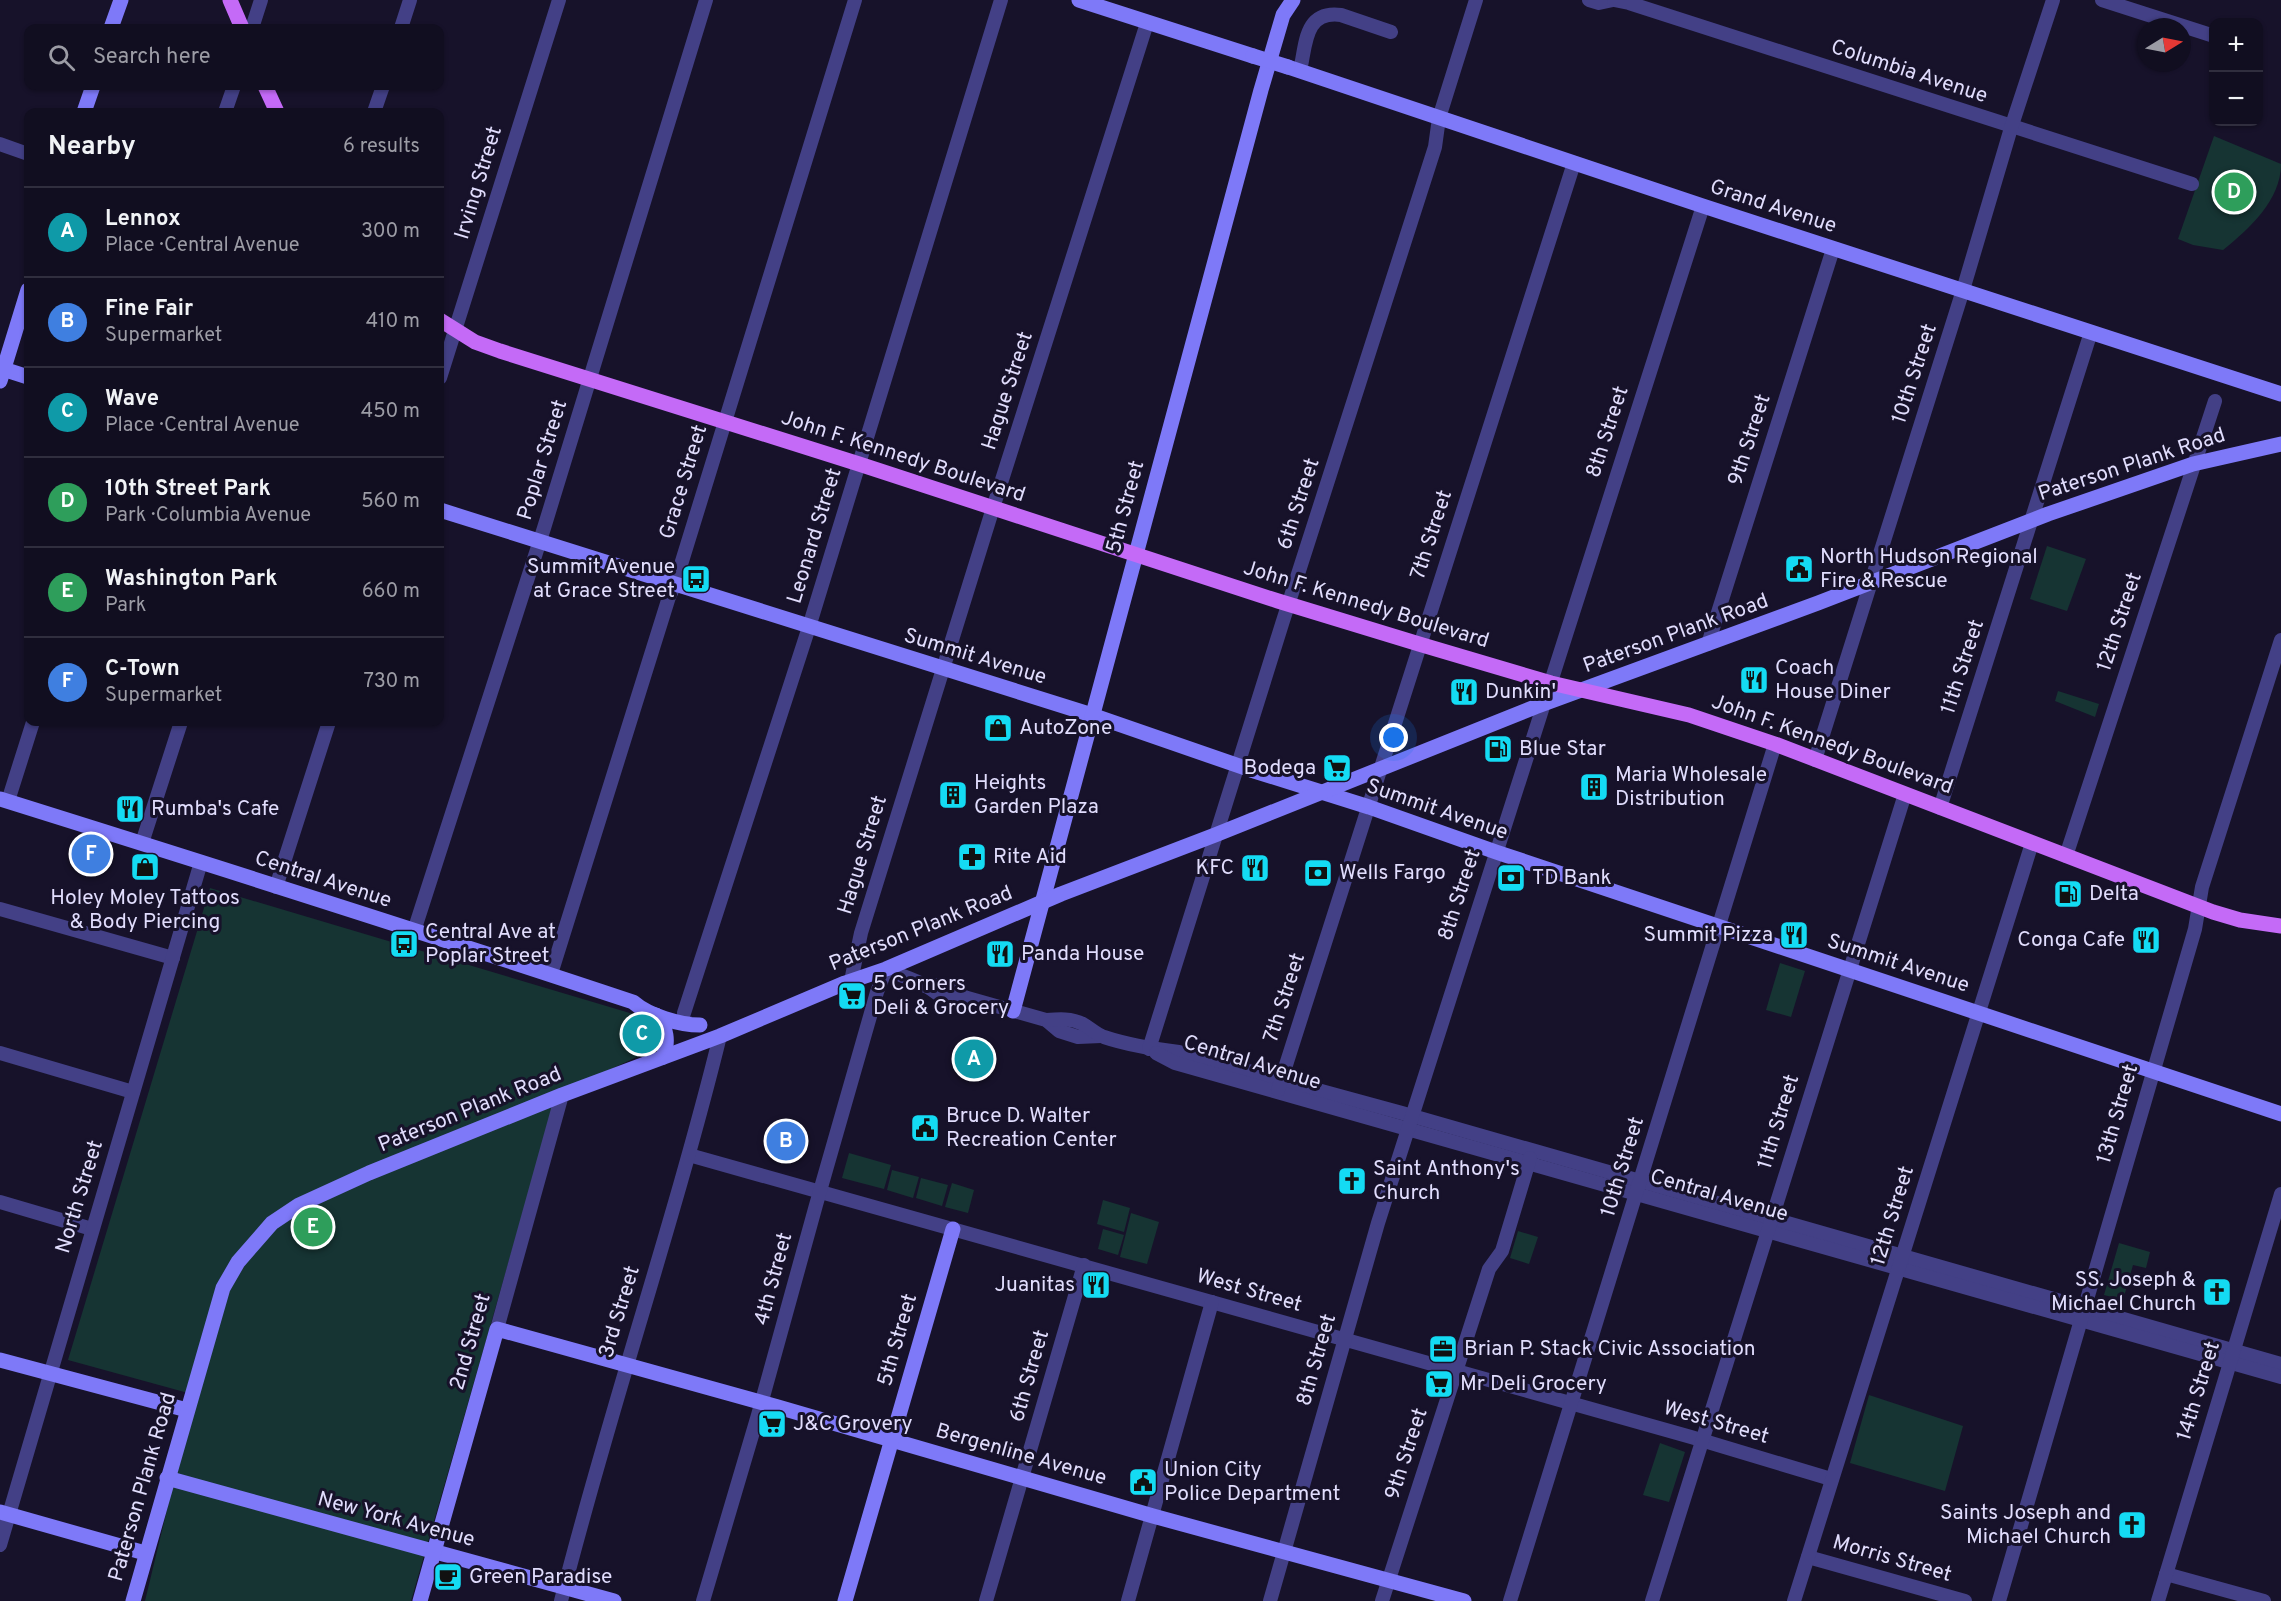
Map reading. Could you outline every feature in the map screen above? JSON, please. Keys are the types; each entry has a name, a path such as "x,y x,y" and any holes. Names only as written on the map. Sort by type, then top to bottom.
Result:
{"main road":[{"path":"230,0 240,24"},
{"path":"267,90 275,108"},
{"name":"John F. Kennedy Boulevard","path":"444,323 475,342 500,351 859,464 1288,604 1551,683 1689,715 1775,744 2198,906 2240,920 2281,926"}],"street":[{"path":"112,24 121,0"},
{"path":"253,24 261,0"},
{"path":"402,24 410,0"},
{"name":"Irving Street","path":"444,365 559,0"},
{"name":"Poplar Street","path":"414,931 540,542 706,0"},
{"name":"Grace Street","path":"551,974 675,584 855,0"},
{"name":"Leonard Street","path":"684,1013 809,627 1001,0"},
{"name":"Grand Avenue","path":"1078,0 2281,394"},
{"name":"5th Street","path":"1013,1011 1283,15 1293,0"},
{"name":"6th Street","path":"1149,1049 1288,604 1435,147 1439,118 1476,0"},
{"name":"Columbia Avenue","path":"1589,0 1599,3 1613,0 1629,3 2011,128 2192,184"},
{"name":"10th Street","path":"1815,760 1963,290 2011,128 2053,0"},
{"path":"2102,0 2209,34"},
{"path":"1294,69 1311,23 1318,17 1341,15 1391,32"},
{"name":"Hague Street","path":"851,981 861,933 1147,22"},
{"path":"85,108 92,90"},
{"path":"226,108 233,90"},
{"path":"375,108 382,90"},
{"path":"0,144 24,153"},
{"name":"7th Street","path":"1279,1087 1574,163"},
{"name":"8th Street","path":"1270,1601 1378,1224 1703,206"},
{"name":"9th Street","path":"1708,644 1833,249"},
{"path":"24,302 1,372 24,375"},
{"name":"11th Street","path":"1940,808 2091,332"},
{"name":"12th Street","path":"2066,856 2215,401"},
{"name":"Paterson Plank Road","path":"133,1601 223,1288 238,1262 272,1223 299,1205 333,1188 562,1095 720,1036 1041,903 1544,704 1708,644 2031,520 2193,464 2281,444"},
{"name":"Summit Avenue","path":"444,511 1092,715 2281,1114"},
{"name":"13th Street","path":"1999,1601 2194,929 2202,887 2281,640"},
{"path":"4,800 32,726"},
{"path":"142,843 180,726"},
{"path":"276,887 328,726"},
{"name":"10th Street","path":"1510,1601 1775,744"},
{"name":"11th Street","path":"1652,1601 1905,794"},
{"name":"Central Avenue","path":"4,800 551,974 633,1002 641,1009 656,1015 689,1025 700,1025"},
{"name":"12th Street","path":"1794,1601 2032,843"},
{"name":"North Street","path":"0,1545 4,1514 49,1374 201,862"},
{"path":"0,909 173,958"},
{"name":"Central Avenue","path":"886,969 925,986 939,998 964,997 1046,1020 1059,1031 1078,1037 1101,1036 1149,1049 1175,1063 1412,1116 1530,1158"},
{"name":"4th Street","path":"703,1601 762,1402 877,992 886,969"},
{"name":"Central Avenue","path":"633,1002 642,1001 684,1013 720,1036"},
{"path":"656,1015 663,1023 667,1042 663,1057"},
{"name":"3rd Street","path":"563,1594 689,1155 720,1036"},
{"path":"0,1053 133,1092"},
{"name":"Central Avenue","path":"1279,1087 1408,1130 1530,1158 2231,1356 2281,1364"},
{"name":"2nd Street","path":"420,1601 562,1095"},
{"name":"West Street","path":"689,1155 1703,1440 1831,1479"},
{"name":"9th Street","path":"1382,1601 1489,1269 1502,1251 1530,1158"},
{"name":"14th Street","path":"2158,1601 2281,1194"},
{"path":"0,1202 92,1229"},
{"name":"5th Street","path":"845,1601 953,1229"},
{"name":"6th Street","path":"986,1601 1084,1265"},
{"path":"1128,1601 1212,1302"},
{"name":"Bergenline Avenue","path":"497,1329 762,1402 1153,1516 1464,1601"},
{"name":"Central Avenue","path":"2231,1356 2281,1377"},
{"path":"0,1360 187,1410"},
{"name":"New York Avenue","path":"167,1478 433,1553 563,1594 614,1601"},
{"path":"4,1514 145,1553"},
{"name":"Morris Street","path":"1808,1557 1965,1601"},
{"path":"2166,1574 2264,1601"}],"green space":[{"path":"2214,136 2281,164 2276,190 2262,213 2223,250 2193,245 2178,239"},
{"path":"2047,546 2086,559 2067,611 2030,599"},
{"path":"2058,691 2099,704 2095,717 2055,701"},
{"path":"210,888 650,1019 656,1024 660,1037 652,1050 557,1094 411,1601 145,1601 172,1489 199,1396 68,1360"},
{"path":"1780,963 1805,971 1791,1017 1766,1010"},
{"path":"849,1153 891,1165 884,1189 842,1178"},
{"path":"892,1170 919,1177 913,1198 887,1190"},
{"path":"921,1178 948,1185 942,1206 916,1198"},
{"path":"952,1183 974,1190 968,1213 945,1207"},
{"path":"1103,1200 1130,1208 1124,1232 1097,1224"},
{"path":"1131,1213 1159,1222 1147,1264 1120,1257"},
{"path":"1103,1229 1124,1235 1118,1255 1098,1249"},
{"path":"1518,1231 1538,1237 1529,1264 1510,1258"},
{"path":"2119,1243 2150,1252 2146,1268 2133,1265 2123,1300 2104,1295"},
{"path":"1869,1395 1963,1426 1945,1491 1850,1463"},
{"path":"1660,1443 1685,1452 1669,1502 1643,1495"}],"place":[{"name":"10th Street Park","path":"2234,192"},
{"name":"North Hudson Regional Fire & Rescue","path":"1799,569"},
{"name":"Summit Avenue at Grace Street","path":"696,579"},
{"name":"Coach House Diner","path":"1754,680"},
{"name":"Dunkin'","path":"1464,692"},
{"name":"AutoZone","path":"998,728"},
{"name":"Blue Star","path":"1498,749"},
{"name":"Bodega","path":"1337,768"},
{"name":"Maria Wholesale Distribution","path":"1594,787"},
{"name":"Heights Garden Plaza","path":"953,795"},
{"name":"Rumba's Cafe","path":"130,809"},
{"name":"C-Town","path":"91,854"},
{"name":"Rite Aid","path":"972,857"},
{"name":"Holey Moley Tattoos & Body Piercing","path":"145,867"},
{"name":"KFC","path":"1255,868"},
{"name":"Wells Fargo","path":"1318,873"},
{"name":"TD Bank","path":"1511,878"},
{"name":"Delta","path":"2068,894"},
{"name":"Summit Pizza","path":"1794,935"},
{"name":"Conga Cafe","path":"2146,940"},
{"name":"Central Ave at Poplar Street","path":"404,944"},
{"name":"Panda House","path":"1000,954"},
{"name":"5 Corners Deli & Grocery","path":"852,996"},
{"name":"Wave","path":"642,1034"},
{"name":"Lennox","path":"974,1059"},
{"name":"Bruce D. Walter Recreation Center","path":"925,1128"},
{"name":"Fine Fair","path":"786,1141"},
{"name":"Saint Anthony's Church","path":"1352,1181"},
{"name":"Washington Park","path":"313,1227"},
{"name":"Juanitas","path":"1096,1285"},
{"name":"SS. Joseph & Michael Church","path":"2217,1292"},
{"name":"Brian P. Stack Civic Association","path":"1443,1349"},
{"name":"Mr Deli Grocery","path":"1439,1384"},
{"name":"J&C Grovery","path":"772,1424"},
{"name":"Union City Police Department","path":"1143,1482"},
{"name":"Saints Joseph and Michael Church","path":"2132,1525"},
{"name":"Green Paradise","path":"448,1577"}]}
